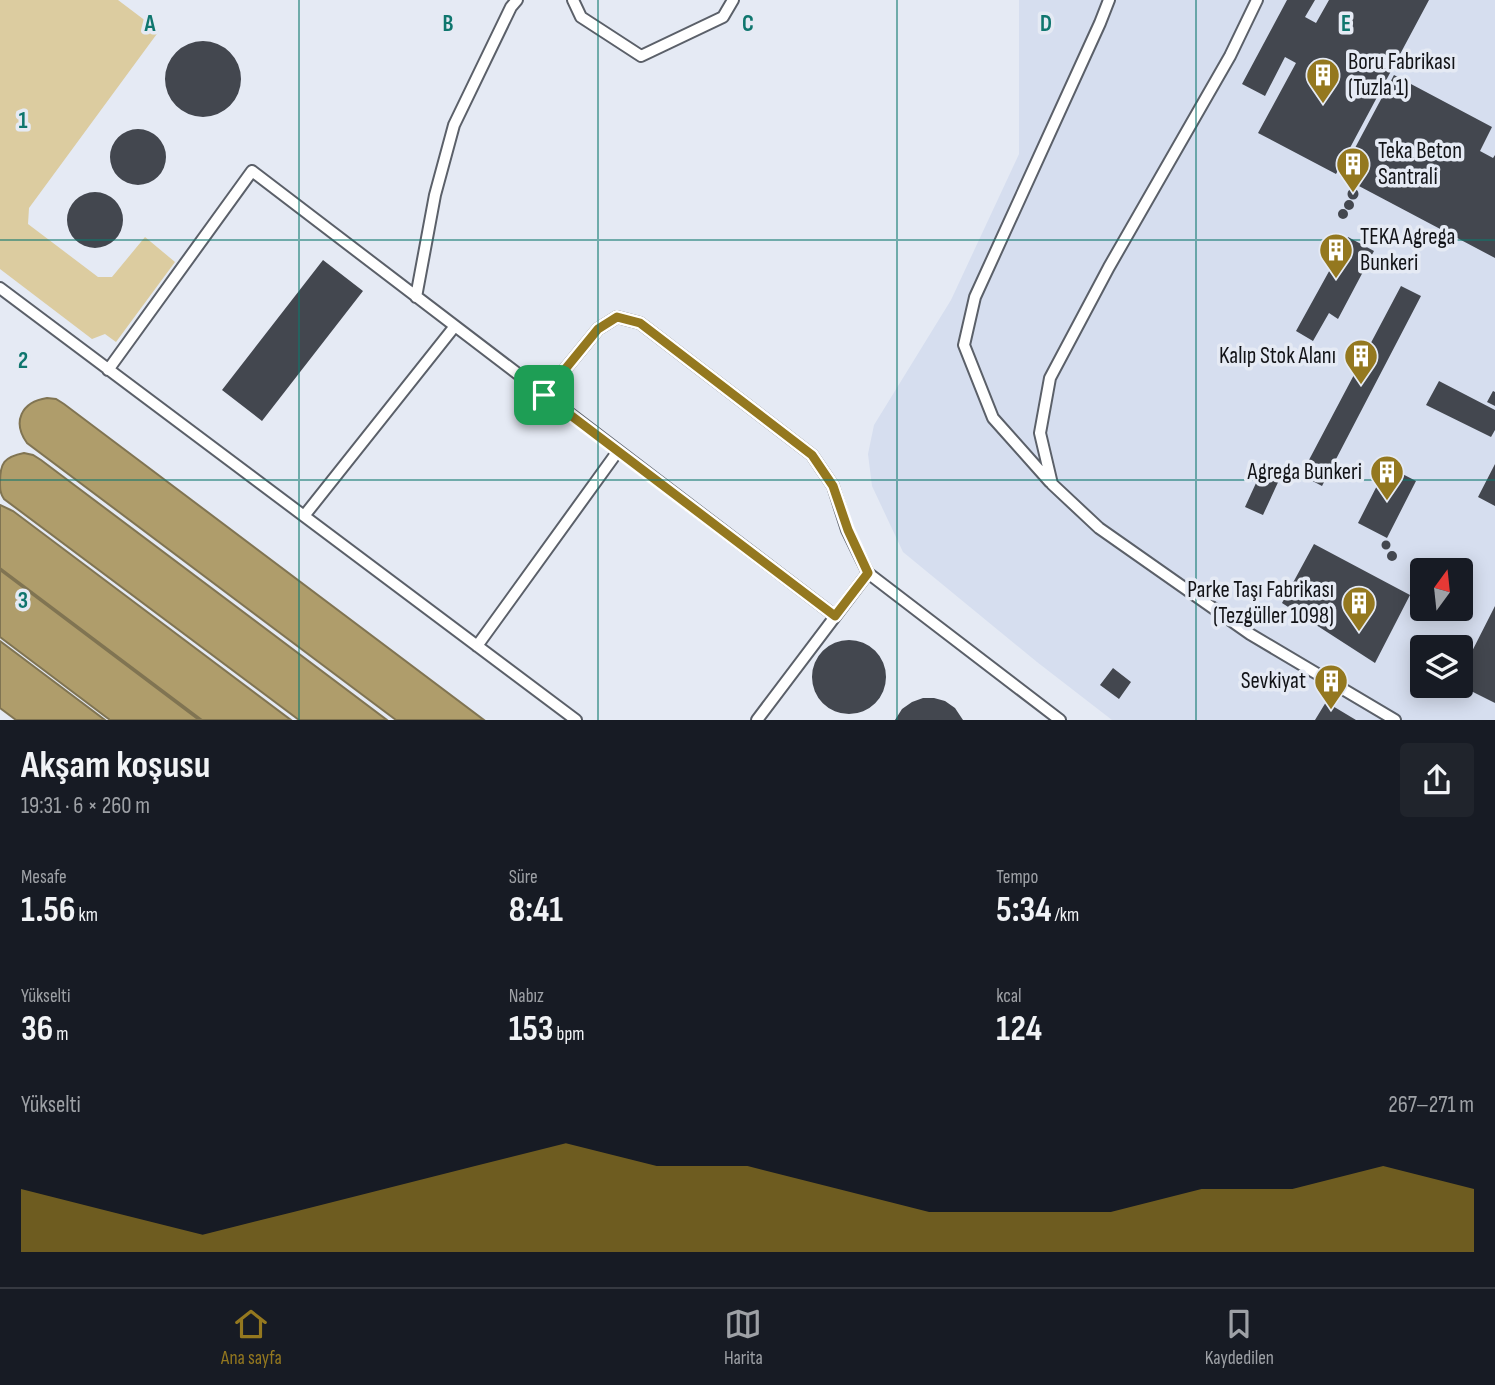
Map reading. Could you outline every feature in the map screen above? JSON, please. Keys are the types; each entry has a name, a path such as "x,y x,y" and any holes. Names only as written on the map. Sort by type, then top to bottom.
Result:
{"lane":[{"path":"416,297 435,195 454,125 511,7 517,0"},
{"path":"573,0 581,17 641,56 723,17 733,0"},
{"path":"1109,0 975,297 964,345 993,418 1052,484 1098,528 1250,634 1395,720"},
{"path":"1052,484 1040,433 1050,378 1230,56 1256,0"},
{"path":"108,370 252,171 835,616"},
{"path":"0,288 576,720"},
{"path":"544,395 598,329 617,317 640,323 812,455 833,486 848,530 868,573 1060,720"},
{"path":"304,516 455,326"},
{"path":"477,646 618,451"},
{"path":"757,720 868,573"}],"shaded area":[{"path":"0,0 118,0 159,31 29,208 28,224 98,277 112,277 145,237 175,262 116,342 105,334 92,339 0,269"},
{"path":"1019,0 1495,0 1495,720 1112,720 903,552 872,486 868,454 874,425 951,300 1019,154"},
{"path":"47,398 64,404 484,720 396,720 27,443 20,428 22,414 31,404"},
{"path":"24,453 41,460 387,720 299,720 4,499 0,487 2,466 8,459"},
{"path":"0,505 13,511 291,720 202,720 0,568"},
{"path":"0,570 199,720 110,720 0,637"},
{"path":"0,641 105,720 16,720 0,708"}],"building":[{"name":"Boru Fabrikası (Tuzla 1)","path":"1287,0 1315,0 1305,17 1316,23 1329,0 1429,0 1336,174 1258,133 1296,63 1285,57 1265,96 1242,84"},
{"path":"203,41 217,44 230,52 238,65 241,79 238,93 230,106 217,114 203,117 189,114 176,106 168,93 165,79 168,65 176,52 189,44"},
{"path":"1394,75 1492,127 1480,151 1493,158 1495,155 1495,258 1340,176"},
{"path":"132,129 144,129 154,133 162,141 166,157 162,173 154,181 144,185 132,185 122,181 114,173 110,163 110,151 114,141 122,133"},
{"name":"Teka Beton Santrali","path":"1353,189 1357,190 1357,198 1353,199 1349,198 1348,194 1349,190"},
{"path":"89,192 101,192 111,196 119,204 123,220 119,236 111,244 101,248 89,248 79,244 71,236 67,226 67,214 71,204 79,196"},
{"name":"Teka Beton Santrali","path":"1349,200 1353,201 1353,209 1349,210 1345,209 1344,205 1345,201"},
{"name":"Teka Beton Santrali","path":"1343,209 1347,210 1347,218 1343,219 1339,218 1338,214 1339,210"},
{"name":"TEKA Agrega Bunkeri","path":"1348,237 1374,251 1338,319 1329,313 1313,341 1296,331"},
{"path":"323,260 363,291 262,421 222,390"},
{"name":"Kalıp Stok Alanı","path":"1401,286 1421,296 1322,486 1301,475"},
{"path":"1439,381 1495,410 1495,430 1491,437 1426,405"},
{"path":"1493,391 1495,392 1495,406 1487,402"},
{"path":"1495,464 1495,506 1478,497"},
{"name":"Agrega Bunkeri","path":"1387,466 1416,481 1387,538 1358,523"},
{"path":"1262,470 1280,478 1263,515 1245,507"},
{"path":"1386,541 1390,545 1386,549 1382,545"},
{"name":"Parke Taşı Fabrikası (Tezgüller 1098)","path":"1314,544 1410,595 1375,663 1282,603"},
{"path":"1392,551 1397,556 1392,561 1387,556"},
{"path":"1495,606 1495,703 1473,692 1473,649"},
{"path":"849,640 863,643 875,651 883,663 886,677 883,691 875,703 863,711 849,714 835,711 823,703 815,691 812,677 815,663 823,651 835,643"},
{"path":"1113,668 1131,682 1119,699 1100,685"},
{"path":"923,698 945,701 955,708 963,720 895,720 902,709"},
{"name":"Sevkiyat","path":"1326,702 1356,720 1315,720"}],"place":[{"name":"Boru Fabrikası (Tuzla 1)","path":"1323,105"},
{"name":"Teka Beton Santrali","path":"1353,194"},
{"name":"TEKA Agrega Bunkeri","path":"1336,280"},
{"name":"Kalıp Stok Alanı","path":"1361,386"},
{"name":"Agrega Bunkeri","path":"1387,502"},
{"name":"Parke Taşı Fabrikası (Tezgüller 1098)","path":"1359,633"},
{"name":"Sevkiyat","path":"1331,711"}],"route":[{"path":"617,317 640,323 812,455 833,486 848,530 868,573 835,616 544,395 598,329 617,317"}]}
